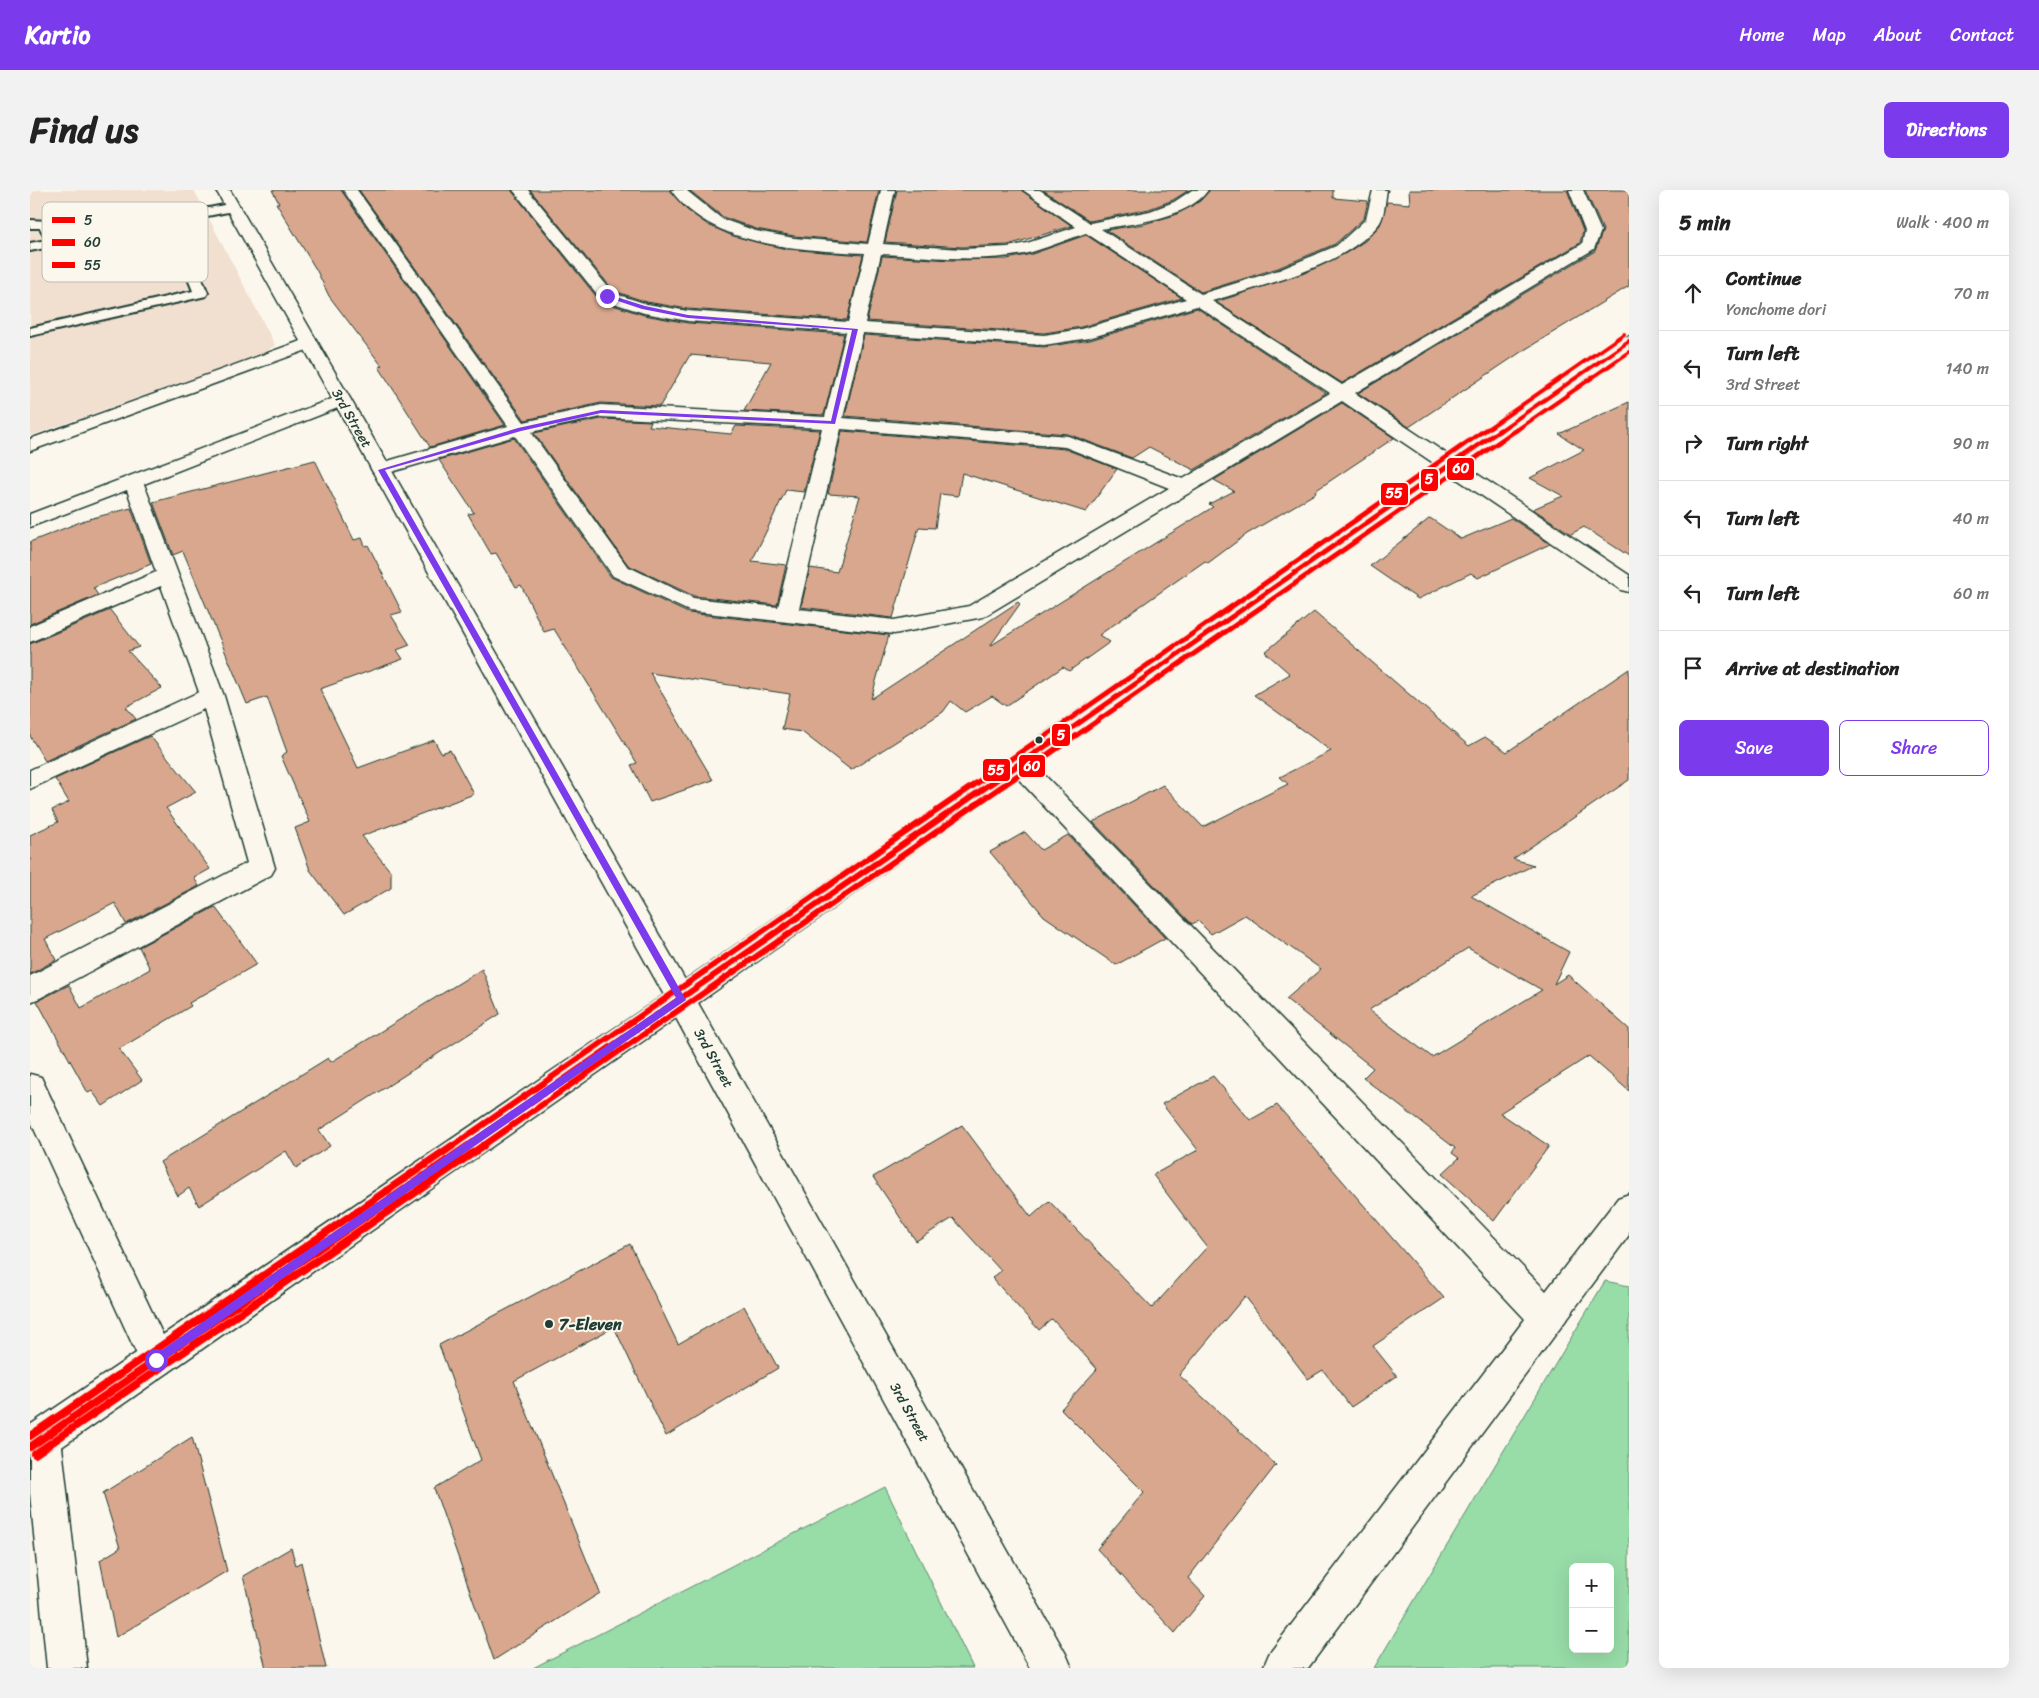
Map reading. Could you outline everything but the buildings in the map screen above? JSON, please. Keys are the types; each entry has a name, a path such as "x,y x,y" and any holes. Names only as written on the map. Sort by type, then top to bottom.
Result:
{"street":[{"path":"350,190 620,571 688,604 894,627 975,612 1589,246 1593,231 1576,190"},
{"path":"520,190 607,296 644,308 688,316 855,329 1044,340 1083,334 1199,300 1285,273 1342,249 1373,221 1380,190"},
{"path":"678,190 706,216 733,229 773,239 874,248 976,254 1023,249 1088,228 1169,210 1192,200 1201,190"},
{"path":"787,615 888,190"},
{"path":"1030,190 1342,393 1629,585"},
{"name":"3rd Street","path":"229,198 682,1000 1052,1668"},
{"path":"67,1668 36,1443 682,1000 1629,341"},
{"path":"30,445 310,343"},
{"path":"30,521 342,400"},
{"path":"381,470 520,429 601,412 833,423 1068,442 1185,487"},
{"path":"30,990 262,868 212,696 133,481"},
{"path":"30,635 168,575"},
{"path":"30,780 212,696"},
{"path":"1020,764 1547,1318"},
{"path":"30,1087 156,1360"},
{"path":"1283,1668 1629,1209"}],"lane":[{"path":"208,206 229,198"},
{"path":"30,332 201,294 196,282"}],"shaded area":[{"path":"30,190 194,190 200,202 42,202 42,282 208,282 208,217 275,345 266,352 30,436"}],"green space":[{"path":"1605,1281 1629,1286 1629,1668 1374,1668"},
{"path":"885,1487 973,1668 533,1668"}],"transit line":[{"name":"55","path":"30,1436 676,992 1624,334"},
{"name":"5","path":"30,1447 681,999 1629,341"},
{"name":"60","path":"35,1454 686,1006 1629,352"}],"place":[{"name":"7-Eleven","path":"549,1324"}],"route":[{"path":"156,1360 682,1000 381,470 520,429 601,412 833,423 855,329 688,316 644,308 607,296"}]}
